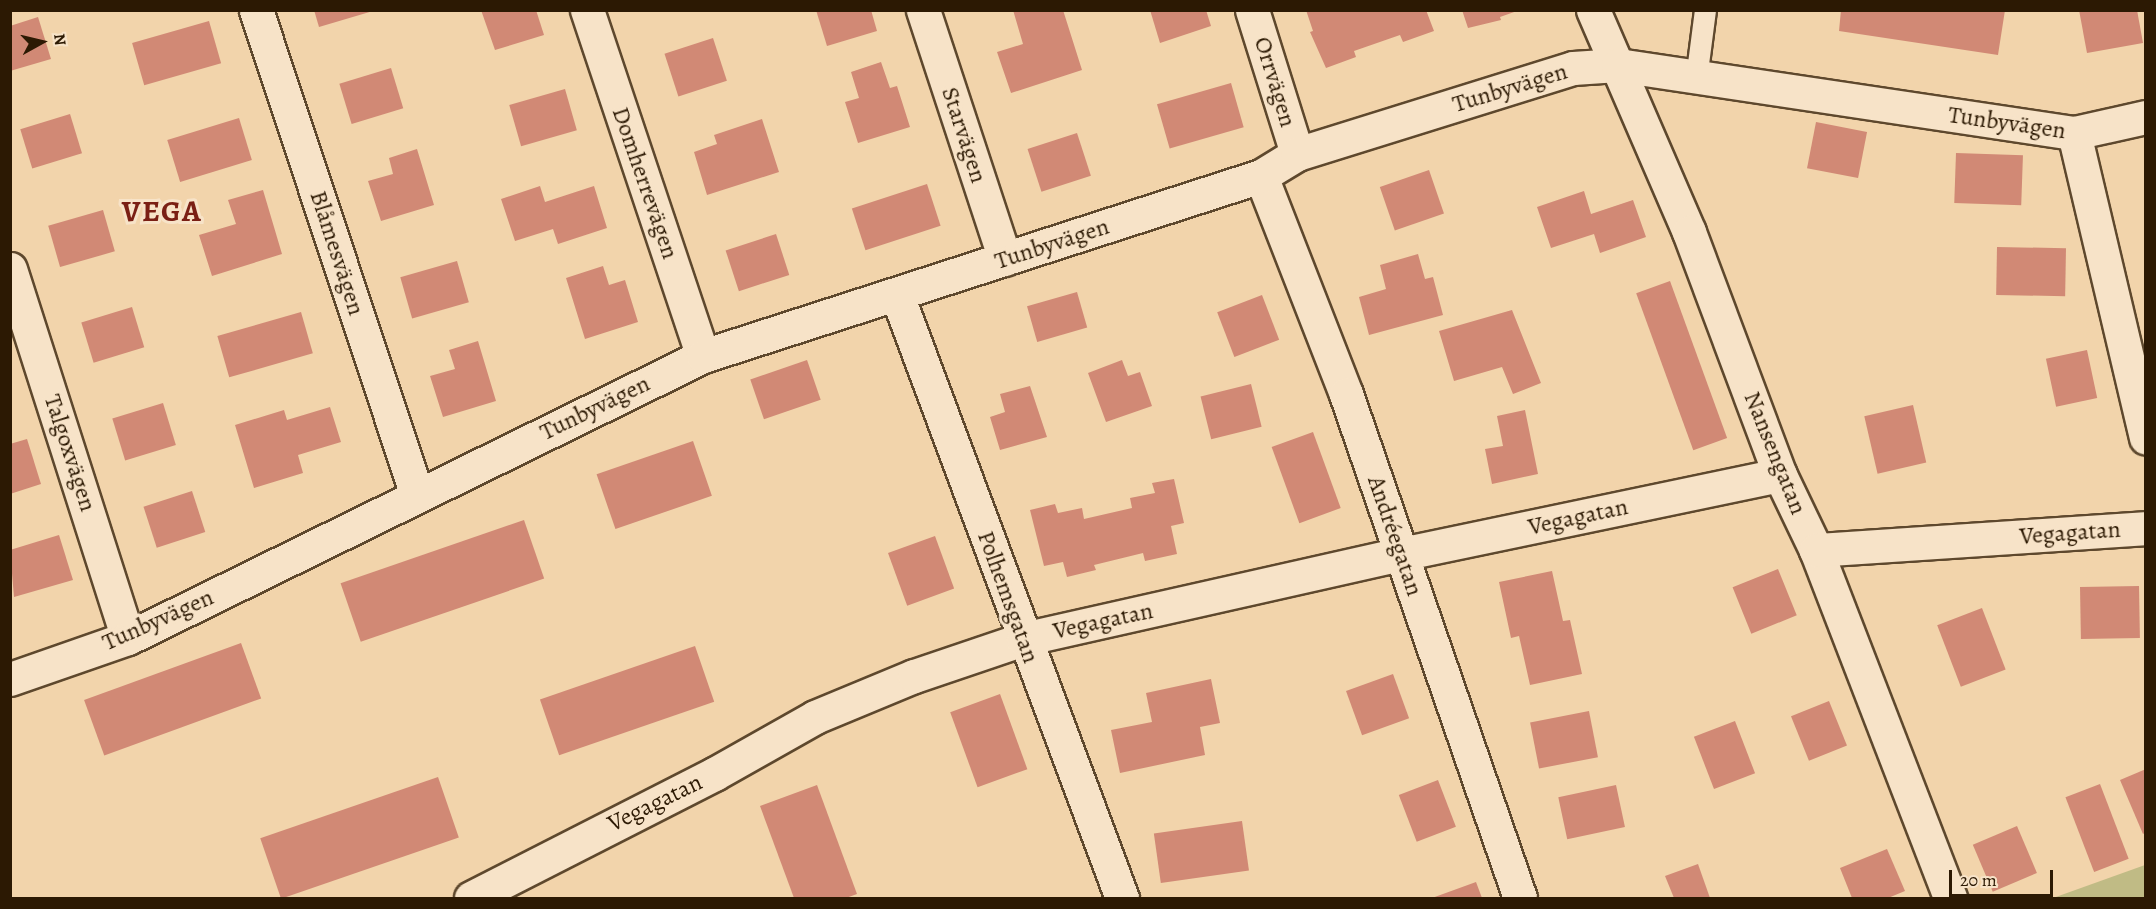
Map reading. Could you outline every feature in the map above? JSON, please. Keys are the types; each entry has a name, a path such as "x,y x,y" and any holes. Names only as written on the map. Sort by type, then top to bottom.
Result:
{"street":[{"name":"Blåmesvägen","path":"256,10 417,495"},
{"name":"Domherrevägen","path":"587,10 703,356"},
{"name":"Starvägen","path":"924,10 1005,260"},
{"name":"Orrvägen","path":"1252,10 1297,154"},
{"name":"Nansengatan","path":"1593,10 1689,232 1780,475 1816,550 1950,898"},
{"name":"Tunbyvägen","path":"10,679 128,638 703,356 1262,176 1297,154 1566,69 1618,65 1696,79 2074,133 2145,117"},
{"path":"2074,133 2145,438"},
{"name":"Andréegatan","path":"1262,176 1346,394 1520,898"},
{"name":"Talgoxvägen","path":"10,269 128,638"},
{"name":"Polhemsgatan","path":"897,295 1023,639 1122,898"},
{"name":"Vegagatan","path":"471,898 714,774 814,717 914,676 1023,639 1401,554 1780,475"},
{"name":"Vegagatan","path":"1816,550 2145,528"}],"lane":[{"path":"1696,79 1705,10"}],"shaded area":[{"path":"2145,865 2145,898 2053,898"}],"building":[{"path":"314,10 373,10 373,11 319,27"},
{"path":"481,10 536,10 544,35 495,50"},
{"path":"816,10 871,10 877,31 827,46"},
{"path":"1013,10 1063,10 1082,70 1011,93 997,52 1023,44"},
{"path":"1150,10 1206,10 1211,26 1160,43"},
{"path":"1306,10 1426,10 1434,31 1403,42 1400,35 1354,51 1356,57 1326,68 1310,32 1313,31"},
{"path":"1462,10 1517,11 1500,17 1501,20 1468,28"},
{"path":"1841,10 2005,10 1998,55 1839,31"},
{"path":"2079,10 2137,10 2143,43 2087,53"},
{"path":"38,17 51,59 10,71 10,26"},
{"path":"209,21 221,63 144,85 132,43"},
{"path":"713,38 727,81 678,97 664,54"},
{"path":"881,62 890,88 897,86 910,127 858,143 845,102 859,98 851,72"},
{"path":"391,68 403,108 352,124 339,84"},
{"path":"1231,83 1244,127 1170,148 1157,104"},
{"path":"565,89 577,130 521,146 509,105"},
{"path":"70,114 82,153 32,168 20,129"},
{"path":"239,118 252,160 180,182 167,140"},
{"path":"762,119 779,172 707,195 694,152 717,144 714,135"},
{"path":"1816,122 1867,132 1858,178 1807,168"},
{"path":"1077,133 1091,176 1041,192 1028,149"},
{"path":"417,149 434,205 381,221 368,181 393,174 389,158"},
{"path":"1956,153 2023,155 2021,205 1954,203"},
{"path":"1429,170 1444,213 1395,230 1380,187"},
{"path":"927,184 941,226 865,250 852,208"},
{"path":"540,186 545,202 594,186 607,228 558,244 553,229 515,241 501,199"},
{"path":"263,190 282,254 212,276 199,235 236,224 228,200"},
{"path":"1584,191 1591,214 1633,200 1646,237 1600,253 1594,234 1551,248 1537,207"},
{"path":"103,210 115,251 60,267 48,226"},
{"path":"776,234 789,275 739,291 726,250"},
{"path":"1997,247 2066,248 2065,296 1996,295"},
{"path":"1418,254 1425,279 1433,277 1443,315 1369,335 1359,297 1386,289 1380,265"},
{"path":"457,261 469,302 412,319 400,277"},
{"path":"603,266 609,285 625,280 638,322 585,339 566,278"},
{"path":"1670,281 1727,438 1693,450 1636,293"},
{"path":"1077,292 1087,328 1037,342 1027,306"},
{"path":"1262,295 1279,340 1234,357 1217,312"},
{"path":"132,307 144,347 94,363 81,322"},
{"path":"1512,310 1541,383 1513,394 1502,367 1454,381 1439,331"},
{"path":"301,312 313,353 229,377 217,336"},
{"path":"478,341 496,401 443,417 430,376 455,369 449,350"},
{"path":"2087,350 2097,398 2056,407 2046,359"},
{"path":"807,360 821,400 764,419 750,380"},
{"path":"1122,360 1128,376 1140,372 1152,406 1106,422 1088,373"},
{"path":"1251,384 1262,427 1211,439 1201,397"},
{"path":"1030,386 1047,437 1000,450 990,417 1005,412 1000,394"},
{"path":"163,403 176,445 125,461 112,418"},
{"path":"1913,405 1926,462 1878,474 1864,416"},
{"path":"330,407 341,442 298,455 303,473 254,488 235,425 284,410 287,420"},
{"path":"1525,410 1538,474 1492,484 1485,449 1503,446 1497,416"},
{"path":"1313,432 1341,508 1299,523 1272,447"},
{"path":"27,439 41,484 10,494 10,444"},
{"path":"693,441 712,496 615,529 597,474"},
{"path":"1174,479 1184,523 1171,526 1177,554 1145,561 1143,553 1094,565 1096,570 1067,577 1063,562 1044,566 1030,510 1055,504 1058,513 1082,508 1084,519 1132,508 1130,498 1155,493 1152,483"},
{"path":"192,491 205,532 157,548 143,507"},
{"path":"524,520 544,579 361,642 341,583"},
{"path":"59,535 73,580 14,597 10,550"},
{"path":"935,536 954,589 907,606 888,553"},
{"path":"1778,569 1797,615 1751,634 1733,587"},
{"path":"1552,571 1563,621 1570,620 1582,674 1530,685 1519,636 1511,638 1499,582"},
{"path":"2139,586 2140,638 2081,639 2080,587"},
{"path":"1982,608 2006,670 1961,687 1937,625"},
{"path":"241,643 261,698 104,756 84,700"},
{"path":"695,646 714,702 559,755 540,699"},
{"path":"1393,674 1409,718 1362,735 1346,691"},
{"path":"1211,679 1220,723 1200,727 1205,755 1120,773 1111,730 1152,722 1146,693"},
{"path":"1000,694 1027,769 978,787 950,712"},
{"path":"1829,701 1847,746 1809,761 1791,716"},
{"path":"1589,711 1598,757 1539,769 1530,722"},
{"path":"1735,721 1755,773 1714,789 1694,737"},
{"path":"2146,769 2146,832 2143,834 2120,780"},
{"path":"438,777 459,838 283,898 281,898 260,838"},
{"path":"1438,780 1456,827 1417,842 1399,795"},
{"path":"2100,784 2129,859 2094,872 2065,797"},
{"path":"817,785 857,894 846,898 794,898 760,806"},
{"path":"1616,785 1625,827 1567,839 1558,797"},
{"path":"1242,821 1249,871 1161,883 1154,833"},
{"path":"2017,826 2037,873 1993,892 1973,845"},
{"path":"1887,849 1905,891 1888,898 1852,898 1840,868"},
{"path":"1698,864 1710,898 1674,898 1665,876"},
{"path":"1476,882 1482,898 1432,898"}],"district":[{"name":"VEGA","path":"162,211"}]}
